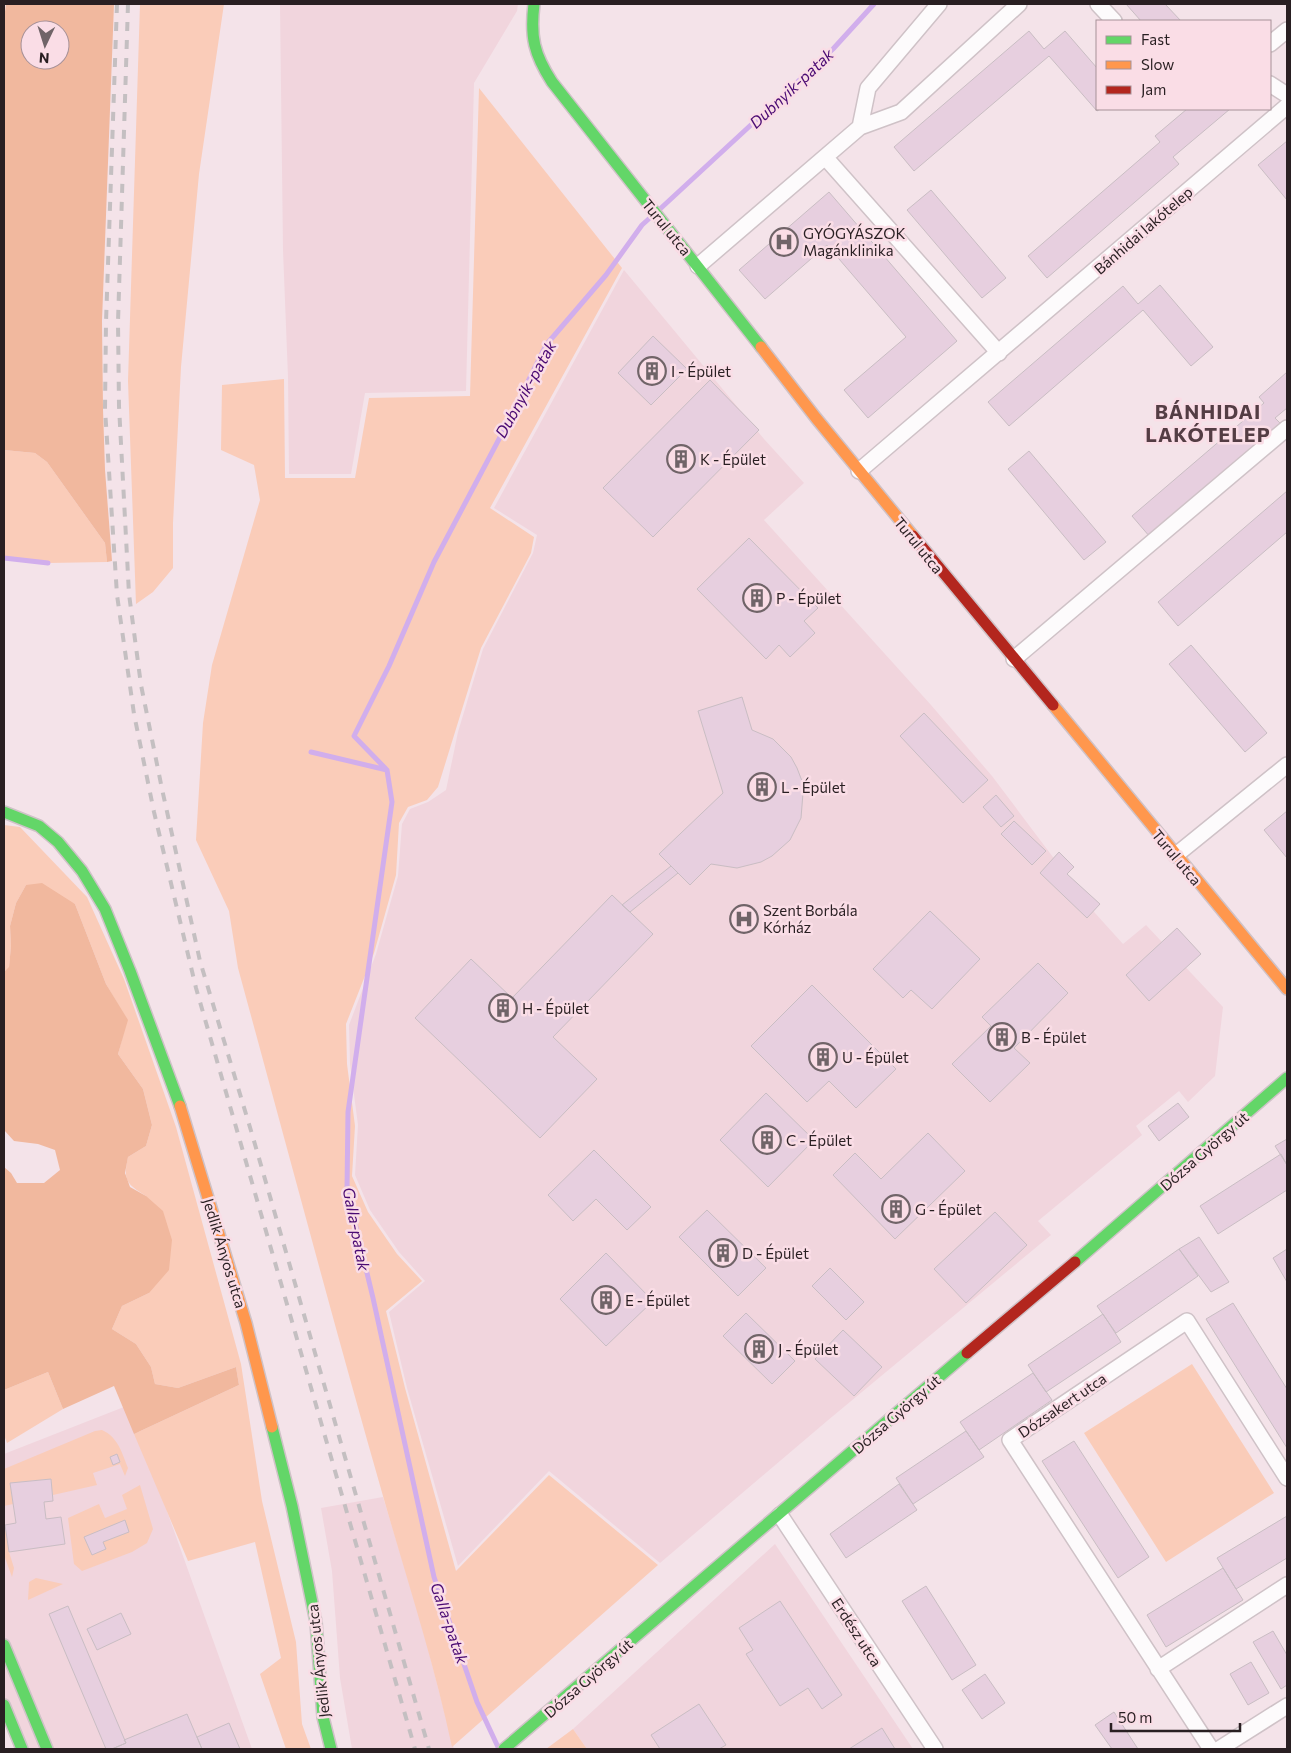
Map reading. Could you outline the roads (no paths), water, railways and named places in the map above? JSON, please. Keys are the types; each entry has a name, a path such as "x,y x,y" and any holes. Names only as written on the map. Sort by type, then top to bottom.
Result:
{"street":[{"name":"Turul utca","path":"534,4 531,24 534,48 543,70 560,94 859,471 1287,989"},
{"path":"860,127 868,88 939,4"},
{"path":"698,266 860,127 900,112 1018,4"},
{"path":"1098,4 1113,20"},
{"path":"1271,43 1287,30"},
{"path":"1271,85 1287,95"},
{"name":"Bánhidai lakótelep","path":"859,471 1287,106"},
{"path":"825,157 999,352"},
{"path":"1014,659 1287,428"},
{"path":"1176,855 1287,765"},
{"name":"Jedlik Ányos utca","path":"4,812 38,826 58,842 82,871 105,908 177,1097 246,1323 292,1506 316,1622 323,1717 331,1749"},
{"name":"Dózsa György út","path":"504,1749 1122,1222 1287,1078"},
{"name":"Dózsakert utca","path":"1211,1749 1010,1440 1186,1321 1287,1478"},
{"name":"Erdész utca","path":"780,1515 935,1749"},
{"path":"1158,1669 1287,1585"},
{"path":"4,1644 48,1749"},
{"path":"4,1705 22,1749"},
{"path":"1219,1749 1287,1706"}],"waterway":[{"name":"Dubnyik-patak","path":"660,209 833,49 874,4"},
{"name":"Dubnyik-patak","path":"386,769 354,736 389,666 434,562 507,424 546,345 606,275 642,225 652,216"},
{"name":"Galla-patak","path":"4,558 48,563"},
{"name":"Galla-patak","path":"311,752 387,770 392,802 348,1112 347,1190 373,1298 434,1577 477,1702 498,1747"}],"railway":[{"path":"117,4 106,322 105,409 117,595 134,714 154,812 196,988 415,1749"},
{"path":"128,4 118,322 119,406 129,594 141,685 200,961 252,1134 429,1749"}],"place":[{"name":"GYÓGYÁSZOK Magánklinika","path":"784,242"},
{"name":"I - Épület","path":"652,371"},
{"name":"K - Épület","path":"681,459"},
{"name":"P - Épület","path":"757,598"},
{"name":"L - Épület","path":"762,787"},
{"name":"Szent Borbála Kórház","path":"744,919"},
{"name":"H - Épület","path":"503,1008"},
{"name":"B - Épület","path":"1002,1037"},
{"name":"U - Épület","path":"823,1057"},
{"name":"C - Épület","path":"767,1140"},
{"name":"G - Épület","path":"896,1209"},
{"name":"D - Épület","path":"723,1253"},
{"name":"E - Épület","path":"606,1300"},
{"name":"J - Épület","path":"759,1349"}],"district":[{"name":"BÁNHIDAI LAKÓTELEP","path":"1208,422"}]}
